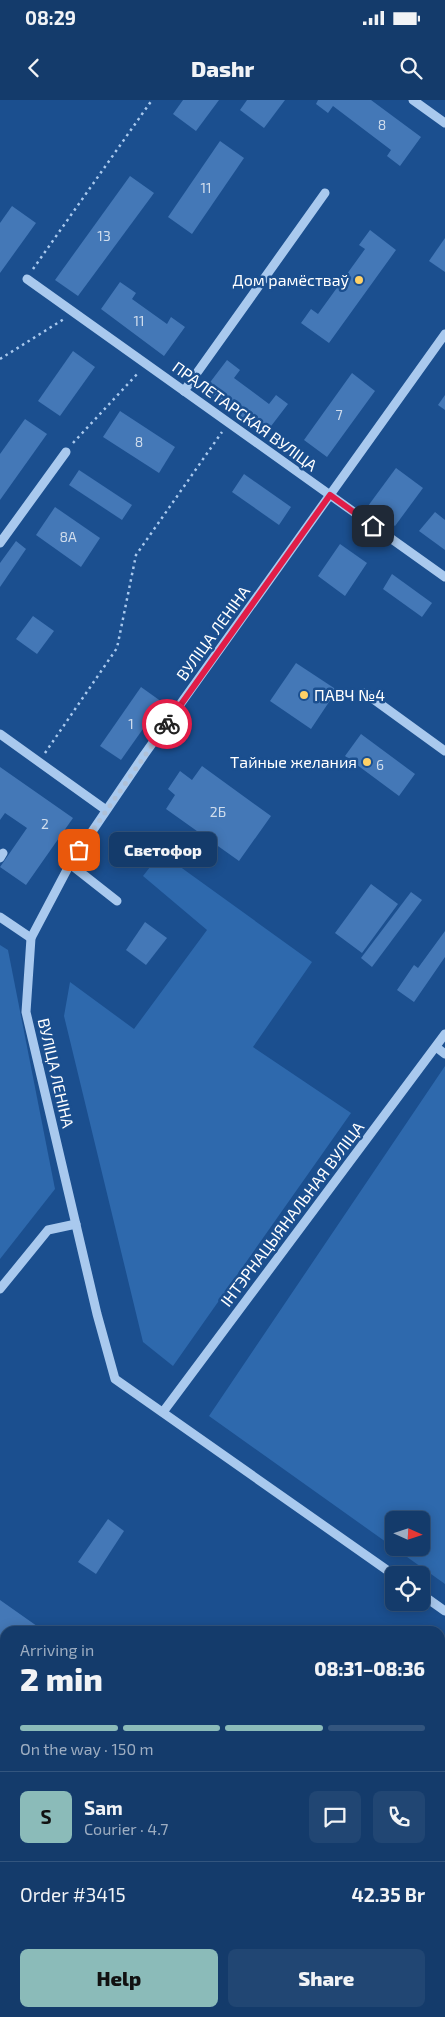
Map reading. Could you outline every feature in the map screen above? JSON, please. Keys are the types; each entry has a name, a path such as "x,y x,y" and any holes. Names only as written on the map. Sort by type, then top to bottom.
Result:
{"street":[{"path":"413,100 445,123"},
{"path":"184,391 325,192"},
{"name":"ПРАЛЕТАРСКАЯ ВУЛІЦА","path":"27,279 445,577"},
{"name":"ВУЛІЦА ЛЕНІНА","path":"385,1569 115,1379 97,1314 26,1012 32,938 70,864 106,810 445,334"},
{"path":"0,543 66,452"},
{"path":"365,693 445,751"},
{"path":"0,734 106,810"},
{"path":"70,864 117,901"},
{"path":"0,917 32,938"},
{"name":"ІНТЭРНАЦЫЯНАЛЬНАЯ ВУЛІЦА","path":"163,1412 445,1034"},
{"path":"436,1047 445,1054"},
{"path":"0,1288 48,1230 76,1224"},
{"path":"430,1600 445,1611"}],"path":[{"path":"27,279 152,100"},
{"path":"0,359 74,312"},
{"path":"66,452 147,364"},
{"path":"39,762 117,648 136,555 228,423"}],"shaded area":[{"path":"161,853 312,962 253,1047 351,1113 173,1366 143,1342 64,1016 70,982 134,1029 207,930 143,876"},
{"path":"0,945 8,950 55,1189 0,1259"},
{"path":"445,1066 445,1584 430,1573 430,1566 420,1566 405,1556 430,1556 430,1511 385,1511 385,1542 209,1416"}],"building":[{"path":"183,100 219,100 196,131 173,114"},
{"path":"247,100 285,100 264,128 240,110"},
{"path":"318,100 371,100 421,137 400,166 387,156 391,150 333,106 328,113 316,104"},
{"path":"220,141 244,158 192,234 168,217"},
{"path":"130,176 154,193 78,296 55,280"},
{"path":"12,206 36,223 0,273 0,223"},
{"name":"Дом рамёстваў","path":"370,230 396,250 329,343 301,323 311,309 318,314 365,249 359,245"},
{"path":"445,238 445,272 429,261"},
{"path":"120,282 136,293 132,299 167,324 171,317 185,327 164,356 101,309"},
{"path":"73,351 95,367 60,416 38,401"},
{"path":"227,360 240,370 234,378 269,404 276,395 288,404 265,434 205,389"},
{"path":"352,373 375,391 327,457 304,440"},
{"path":"445,395 445,410 438,405"},
{"path":"120,411 175,447 159,473 103,437"},
{"path":"25,419 47,434 0,500 0,454"},
{"path":"396,468 423,488 395,526 368,506"},
{"path":"79,470 132,505 122,520 69,485"},
{"path":"244,474 291,507 279,525 232,492"},
{"path":"55,507 100,538 81,567 36,535"},
{"path":"435,512 445,520 445,550 419,531"},
{"path":"16,541 26,549 0,587 0,563"},
{"path":"340,544 367,563 345,596 318,576"},
{"path":"392,574 432,603 422,617 383,589"},
{"path":"33,616 54,631 37,654 16,639"},
{"name":"ПАВЧ №4","path":"296,663 337,690 311,729 270,701"},
{"path":"141,687 162,702 121,760 100,746"},
{"path":"361,734 415,774 399,796 345,756"},
{"path":"202,766 271,816 239,861 166,809 175,795 168,789 180,771 192,780"},
{"path":"0,767 73,818 26,885 0,867 27,828 5,813 0,820"},
{"path":"371,884 398,904 362,953 335,933"},
{"path":"411,892 422,900 372,967 361,958"},
{"path":"145,922 167,938 146,965 126,950"},
{"path":"445,931 445,957 414,1002 397,990 414,965 418,968"},
{"path":"108,1519 124,1531 96,1574 78,1562"},
{"path":"0,1600 37,1626 0,1626"}],"way so far":[{"path":"79,850 167,724"}],"place":[{"name":"Дом рамёстваў","path":"359,280"},
{"name":"ПАВЧ №4","path":"304,695"},
{"name":"Тайные желания","path":"367,762"},
{"name":"Светофор","path":"79,850"}],"route":[{"path":"167,724 330,495 373,526"}]}
